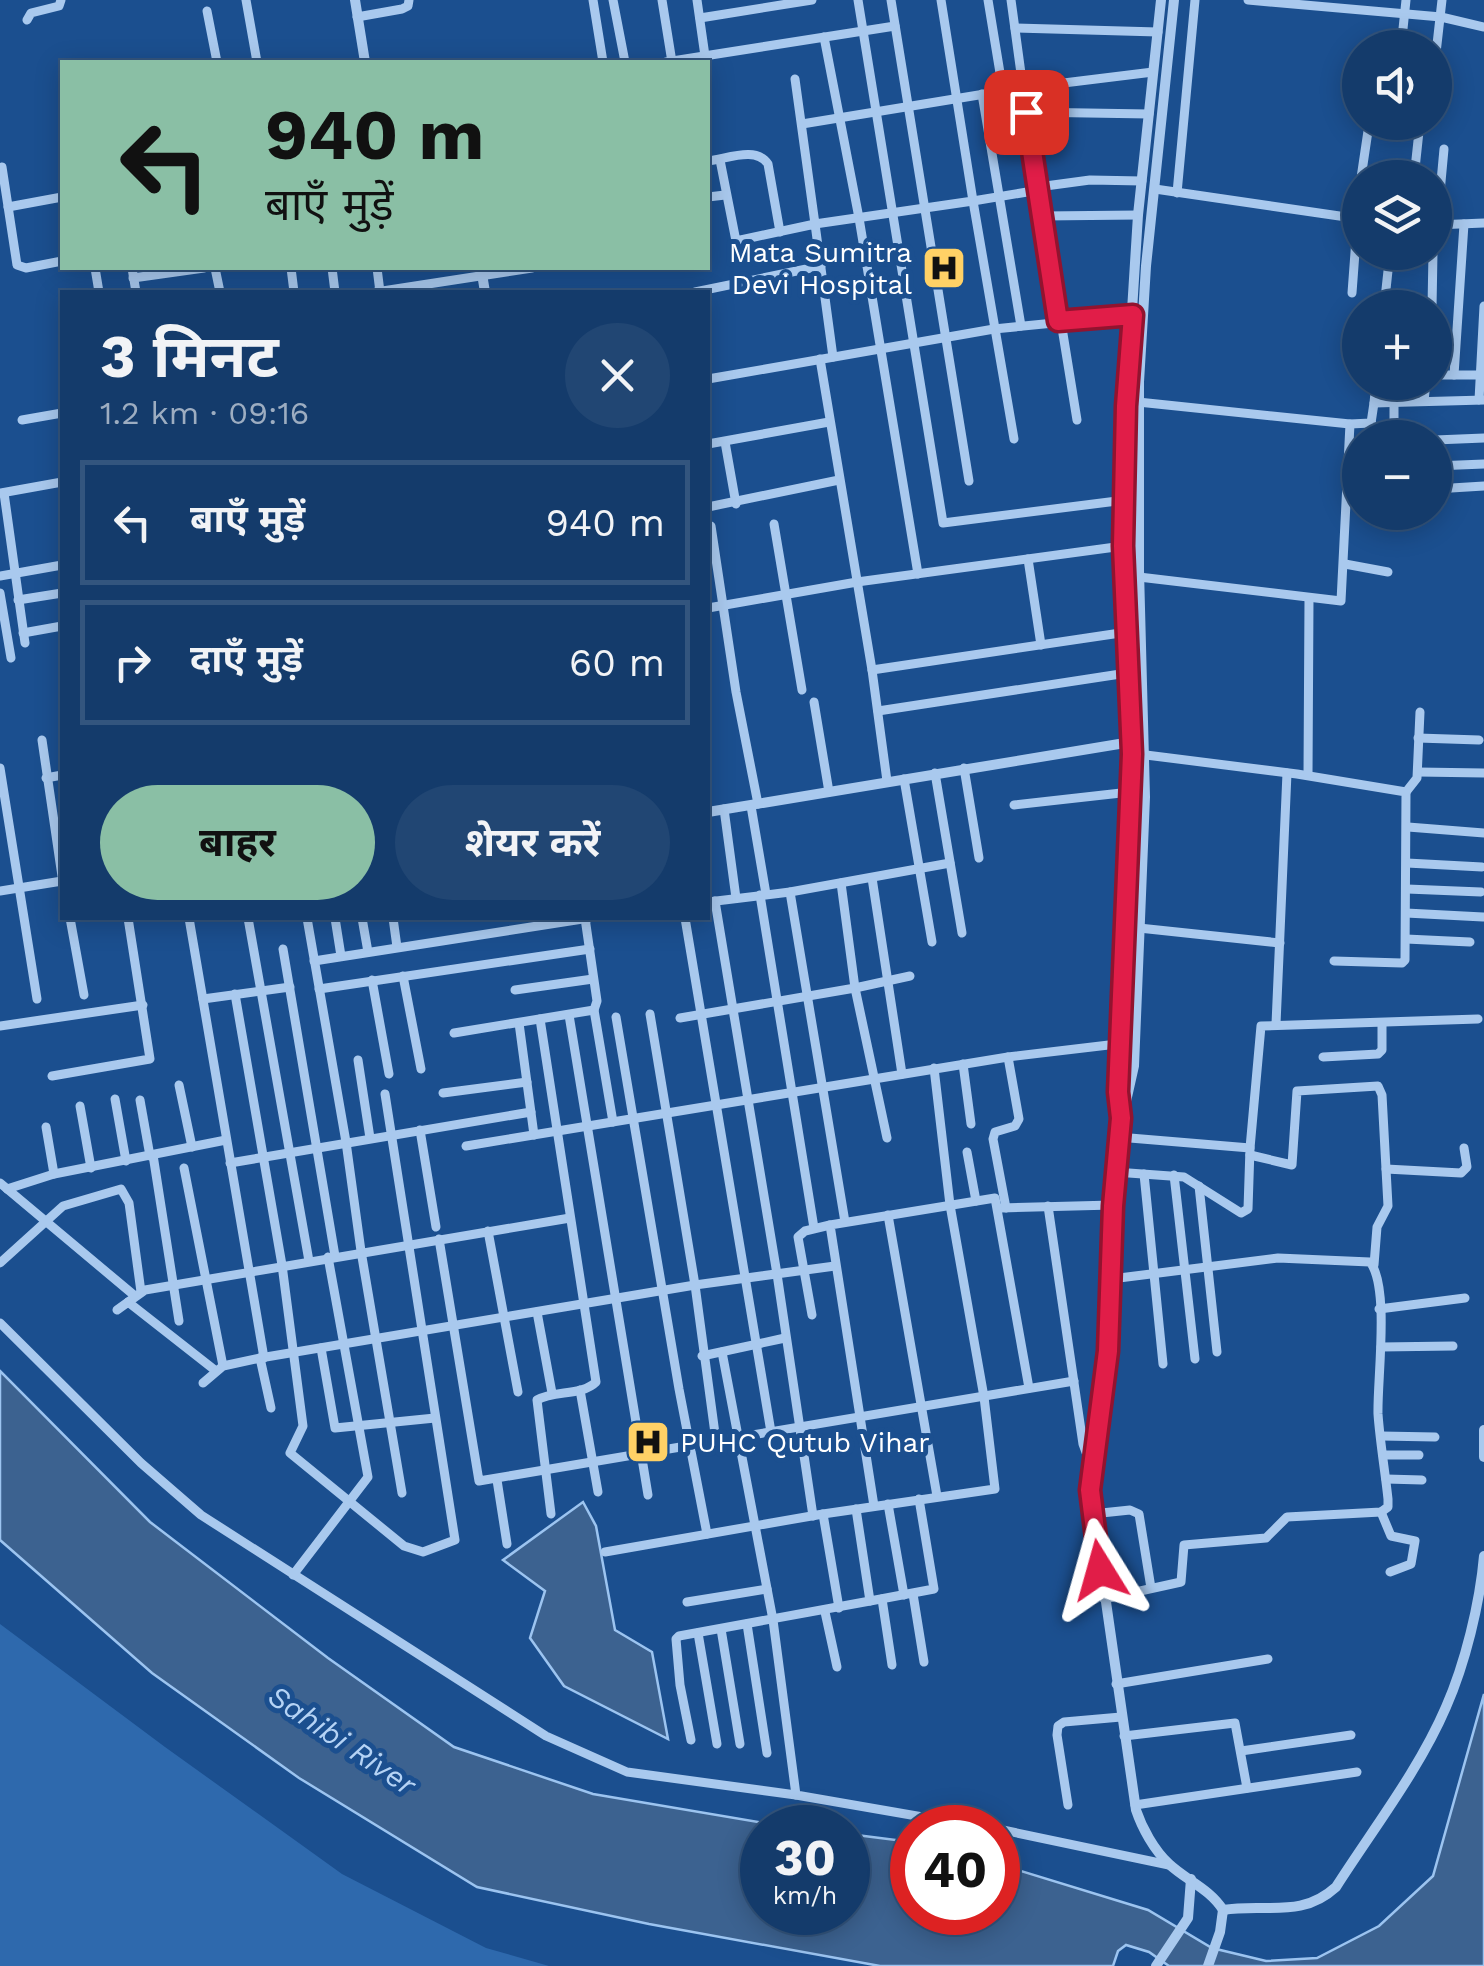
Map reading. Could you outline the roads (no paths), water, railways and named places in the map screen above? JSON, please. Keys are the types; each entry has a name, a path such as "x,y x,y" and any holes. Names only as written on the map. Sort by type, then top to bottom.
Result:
{"street":[{"path":"27,20 32,12 59,6 60,0"},
{"path":"246,0 257,60"},
{"path":"355,0 365,60"},
{"path":"357,18 402,9 409,0"},
{"path":"593,0 603,60"},
{"path":"614,0 625,60"},
{"path":"662,0 670,60"},
{"path":"697,0 705,56"},
{"path":"732,0 734,12"},
{"path":"700,18 812,0"},
{"path":"858,0 943,523 1125,500"},
{"path":"891,0 969,481"},
{"path":"941,0 1014,439"},
{"path":"988,0 1003,91"},
{"path":"1011,0 1058,321 1077,420"},
{"path":"1160,0 1138,215 1139,578 1145,754 1134,1042 1129,1096 1118,1137 1106,1375 1093,1471 1092,1514 1135,1805 1146,1834 1169,1865"},
{"path":"1121,1118 1118,1092 1132,748 1123,546 1126,406 1174,0"},
{"path":"1176,193 1196,0"},
{"path":"1252,0 1348,4 1484,27"},
{"path":"1403,30 1406,0"},
{"path":"1439,30 1442,0"},
{"path":"208,11 217,60"},
{"path":"682,60 895,26"},
{"path":"1015,28 1158,32"},
{"path":"824,38 860,218 918,574"},
{"path":"802,124 956,97 1153,72"},
{"path":"796,79 833,357"},
{"path":"982,94 1021,326"},
{"path":"1026,112 1149,114"},
{"path":"1443,160 1444,149"},
{"path":"710,161 755,154 766,159 780,232"},
{"path":"720,160 736,242 815,224 1090,180 1142,181"},
{"path":"2,167 17,265 26,268 60,262"},
{"path":"1154,189 1342,217"},
{"path":"710,198 725,195"},
{"path":"8,207 60,197"},
{"path":"1043,216 1138,215"},
{"path":"1452,224 1484,223"},
{"path":"1464,224 1454,375 1480,375"},
{"path":"705,290 820,266"},
{"path":"133,273 176,270"},
{"path":"388,290 482,271"},
{"path":"1374,403 1482,400 1484,306"},
{"path":"710,379 994,329 1138,315"},
{"path":"820,359 887,782"},
{"path":"1371,420 1374,400"},
{"path":"1138,402 1342,423"},
{"path":"1394,402 1394,420"},
{"path":"22,420 60,413"},
{"path":"710,444 828,422"},
{"path":"1452,439 1484,438"},
{"path":"725,442 736,504"},
{"path":"1452,465 1484,464"},
{"path":"710,507 838,480"},
{"path":"60,482 2,493 24,638 60,627"},
{"path":"1452,489 1484,486"},
{"path":"774,524 802,690"},
{"path":"711,526 711,547 754,805 776,1000 814,1228"},
{"path":"1139,578 1341,601 1346,530"},
{"path":"710,608 857,582 1123,546"},
{"path":"1028,559 1041,644"},
{"path":"1345,564 1388,572"},
{"path":"0,576 60,565"},
{"path":"0,593 11,658"},
{"path":"18,600 60,593"},
{"path":"1308,775 1309,599"},
{"path":"872,670 1127,632"},
{"path":"878,711 1127,674"},
{"path":"814,702 828,792"},
{"path":"1334,961 1403,963 1406,792 1415,783 1418,772 1420,712"},
{"path":"1418,738 1479,740"},
{"path":"42,740 46,778 57,807 60,850"},
{"path":"710,812 964,768 1132,748 1145,754 1406,792"},
{"path":"0,768 37,999"},
{"path":"964,768 980,858"},
{"path":"1276,1024 1286,772"},
{"path":"1418,772 1484,773"},
{"path":"935,773 962,933"},
{"path":"46,778 60,775"},
{"path":"904,779 932,942"},
{"path":"1014,805 1130,792"},
{"path":"724,809 736,898"},
{"path":"1408,827 1484,833"},
{"path":"839,1608 800,1426 778,1274 711,902 950,863"},
{"path":"1407,863 1482,867"},
{"path":"0,891 60,878"},
{"path":"872,878 902,1074"},
{"path":"841,883 855,988 887,1138"},
{"path":"1407,889 1481,892"},
{"path":"790,892 845,1222"},
{"path":"1406,912 1483,917"},
{"path":"70,920 84,994"},
{"path":"52,1076 148,1061 151,1054 128,920"},
{"path":"189,920 271,1408"},
{"path":"248,920 308,1260"},
{"path":"306,920 402,1494"},
{"path":"334,920 341,956"},
{"path":"362,920 368,952"},
{"path":"392,920 397,947"},
{"path":"314,961 573,920"},
{"path":"586,920 598,1001 594,1010 614,1122"},
{"path":"684,920 771,1432"},
{"path":"1139,928 1280,943"},
{"path":"1406,939 1470,942"},
{"path":"283,949 343,1344 368,1477 293,1575"},
{"path":"319,989 590,949"},
{"path":"403,976 422,1069"},
{"path":"680,1018 910,976"},
{"path":"516,990 593,979"},
{"path":"372,980 390,1074"},
{"path":"203,999 290,986"},
{"path":"234,994 282,1265 303,1426 290,1453 414,1550 429,1552 455,1540 384,1094"},
{"path":"0,1026 143,1005"},
{"path":"454,1034 594,1010"},
{"path":"650,1014 716,1440"},
{"path":"568,1015 648,1495"},
{"path":"616,1017 707,1534"},
{"path":"540,1019 596,1382 580,1390 539,1397 536,1404 552,1514"},
{"path":"1115,1172 1174,1175 1241,1213 1246,1212 1259,1029 1276,1024 1478,1019"},
{"path":"519,1022 534,1134"},
{"path":"1323,1057 1378,1054 1382,1050 1382,1024"},
{"path":"466,1146 934,1068 1134,1042"},
{"path":"1008,1057 1019,1119 1016,1126 995,1132 993,1139 1029,1388"},
{"path":"358,1060 370,1138"},
{"path":"962,1064 971,1124"},
{"path":"604,1552 919,1498 991,1491 996,1487 950,1205 934,1068"},
{"path":"443,1093 527,1082"},
{"path":"1104,1598 1180,1582 1184,1545 1266,1538 1288,1518 1382,1512 1388,1506 1380,1436 1381,1347 1374,1265 1378,1221 1387,1211 1381,1090 1372,1085 1297,1091 1292,1165 1250,1152 1118,1137"},
{"path":"178,1086 192,1147"},
{"path":"115,1099 126,1161"},
{"path":"140,1100 179,1321"},
{"path":"80,1106 91,1168"},
{"path":"230,1162 531,1112"},
{"path":"46,1127 54,1174"},
{"path":"420,1130 436,1227"},
{"path":"4,1186 226,1140"},
{"path":"1386,1170 1461,1172 1466,1167 1464,1148"},
{"path":"968,1152 976,1201"},
{"path":"184,1168 219,1368"},
{"path":"1144,1174 1163,1364"},
{"path":"1174,1175 1195,1359"},
{"path":"4,1186 219,1368"},
{"path":"1199,1186 1216,1352"},
{"path":"0,1264 46,1219 71,1202 124,1189 129,1203 135,1296"},
{"path":"812,1315 798,1238 814,1228 995,1198 1002,1208"},
{"path":"1048,1206 1083,1444 1093,1471"},
{"path":"1002,1208 1113,1206"},
{"path":"888,1215 938,1496"},
{"path":"117,1310 135,1296 174,1285 570,1218"},
{"path":"830,1225 874,1506"},
{"path":"488,1231 518,1392"},
{"path":"439,1239 476,1478 483,1482 592,1460 1074,1381"},
{"path":"1111,1278 1278,1258 1361,1261 1374,1265"},
{"path":"202,1383 219,1368 262,1358 695,1285 835,1266"},
{"path":"1379,1309 1465,1298"},
{"path":"537,1312 552,1393"},
{"path":"0,1323 167,1487 226,1533 546,1736 627,1772 890,1812"},
{"path":"702,1356 785,1338"},
{"path":"1381,1347 1453,1346"},
{"path":"321,1348 334,1426 435,1418"},
{"path":"722,1352 774,1620 796,1796"},
{"path":"580,1390 598,1492"},
{"path":"1484,1430 1484,1457"},
{"path":"1380,1436 1435,1437"},
{"path":"1383,1454 1419,1456"},
{"path":"1386,1479 1422,1480"},
{"path":"497,1480 507,1544"},
{"path":"692,1740 680,1685 676,1639 933,1590 919,1498"},
{"path":"888,1504 924,1662"},
{"path":"856,1509 870,1601"},
{"path":"1092,1514 1126,1510 1139,1514 1151,1588"},
{"path":"1382,1512 1391,1536 1415,1541 1411,1564 1390,1572"},
{"path":"1223,1910 1256,1906 1304,1908 1336,1887 1446,1707 1477,1601 1484,1556"},
{"path":"688,1602 767,1589"},
{"path":"882,1599 892,1665"},
{"path":"825,1612 837,1668"},
{"path":"747,1624 766,1753"},
{"path":"721,1629 740,1744"},
{"path":"698,1632 717,1744"},
{"path":"1116,1684 1268,1659"},
{"path":"1068,1805 1058,1726 1064,1722 1121,1718"},
{"path":"1124,1736 1231,1722 1237,1727 1247,1788"},
{"path":"1241,1751 1351,1735"},
{"path":"1135,1805 1357,1772"},
{"path":"1020,1835 1169,1865 1192,1879 1223,1910"},
{"path":"1156,1965 1188,1918 1192,1879"},
{"path":"1208,1966 1223,1910"}],"water":[{"name":"Sahibi River","path":"0,1371 150,1522 328,1658 454,1747 593,1794 740,1819 740,1935 870,1935 870,1837 890,1839 890,1935 1020,1935 1020,1871 1148,1910 1212,1948 1266,1961 1317,1958 1379,1926 1433,1876 1484,1694 1484,1966 1169,1966 1149,1952 1126,1945 1118,1951 1113,1966 880,1966 649,1924 477,1887 299,1778 152,1673 0,1540"},
{"path":"583,1502 596,1526 615,1630 652,1652 668,1739 564,1686 530,1638 545,1591 503,1560"}],"place":[{"name":"Mata Sumitra Devi Hospital","path":"944,268"},
{"name":"PUHC Qutub Vihar","path":"648,1442"}]}
